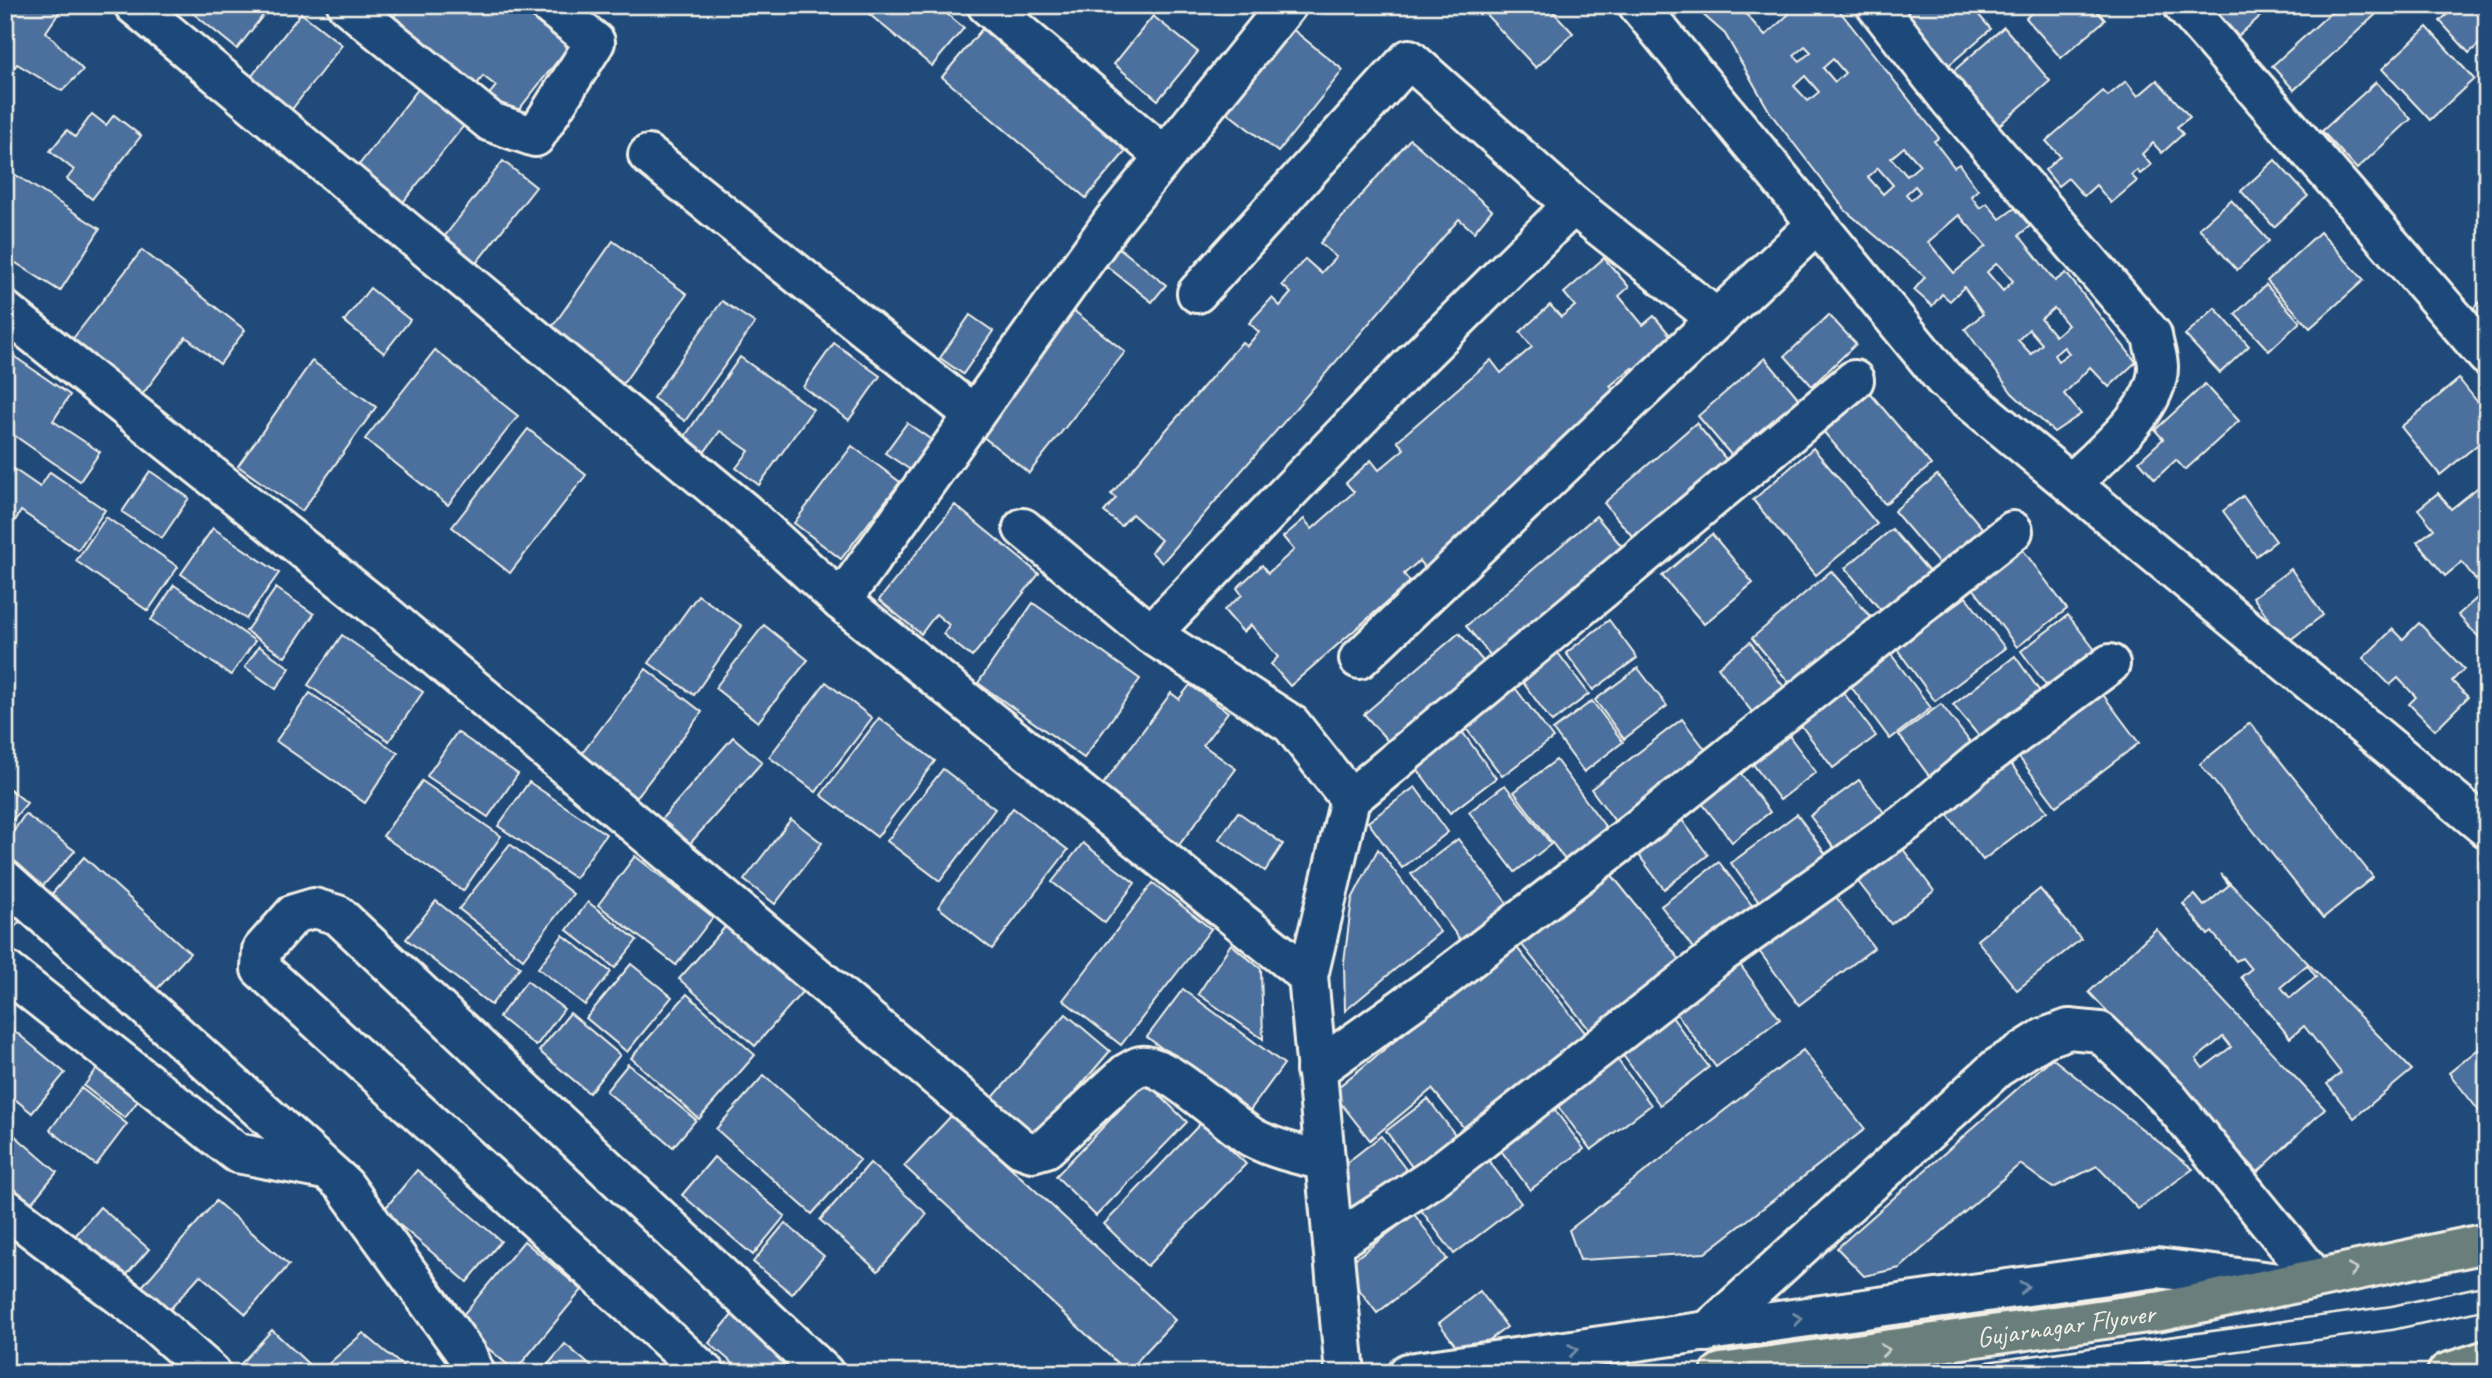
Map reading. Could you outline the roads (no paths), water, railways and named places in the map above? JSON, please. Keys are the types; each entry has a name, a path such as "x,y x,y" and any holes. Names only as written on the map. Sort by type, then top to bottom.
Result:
{"main road":[{"name":"Gujarnagar Flyover","path":"1721,1373 2162,1311 2487,1243"},
{"path":"2447,1373 2487,1360"}],"street":[{"path":"134,5 743,511 841,601 1308,976"},
{"path":"347,5 491,122 535,137 595,43 549,5"},
{"path":"987,5 1164,156"},
{"path":"841,601 1113,220 1287,5"},
{"path":"1638,5 1944,379 2487,828"},
{"path":"1876,5 1950,100 2152,335 2158,369 2150,398 2135,420 2071,484"},
{"path":"2183,5 2487,356"},
{"path":"1198,293 1409,60 1573,205 1717,319"},
{"path":"648,155 974,415"},
{"path":"1151,634 1408,368 1573,205"},
{"path":"1359,659 1817,224"},
{"path":"5,311 380,611 1021,1148 1032,1152 1046,1149 1126,1073 1141,1066 1156,1067 1172,1077 1252,1137 1277,1149 1325,1161"},
{"path":"1345,1373 1308,976 1350,799 1854,380"},
{"path":"1023,528 1151,634 1291,724 1350,799"},
{"path":"1317,1070 1442,980 1628,837 2012,531"},
{"path":"1334,1244 1434,1177 1716,957 1912,818 1976,764 2110,664"},
{"path":"5,880 344,1185 467,1355 475,1373"},
{"path":"705,1373 261,969 262,950 294,914 314,908 338,915 824,1373"},
{"path":"5,970 237,1153 327,1171"},
{"path":"1707,1332 1997,1068 2043,1038 2069,1029 2100,1032 2168,1098 2300,1281"},
{"path":"5,1208 143,1313 211,1373"},
{"path":"1408,1373 2157,1268 2300,1281"}],"lane":[{"path":"1993,1373 2392,1318 2487,1297"}]}
